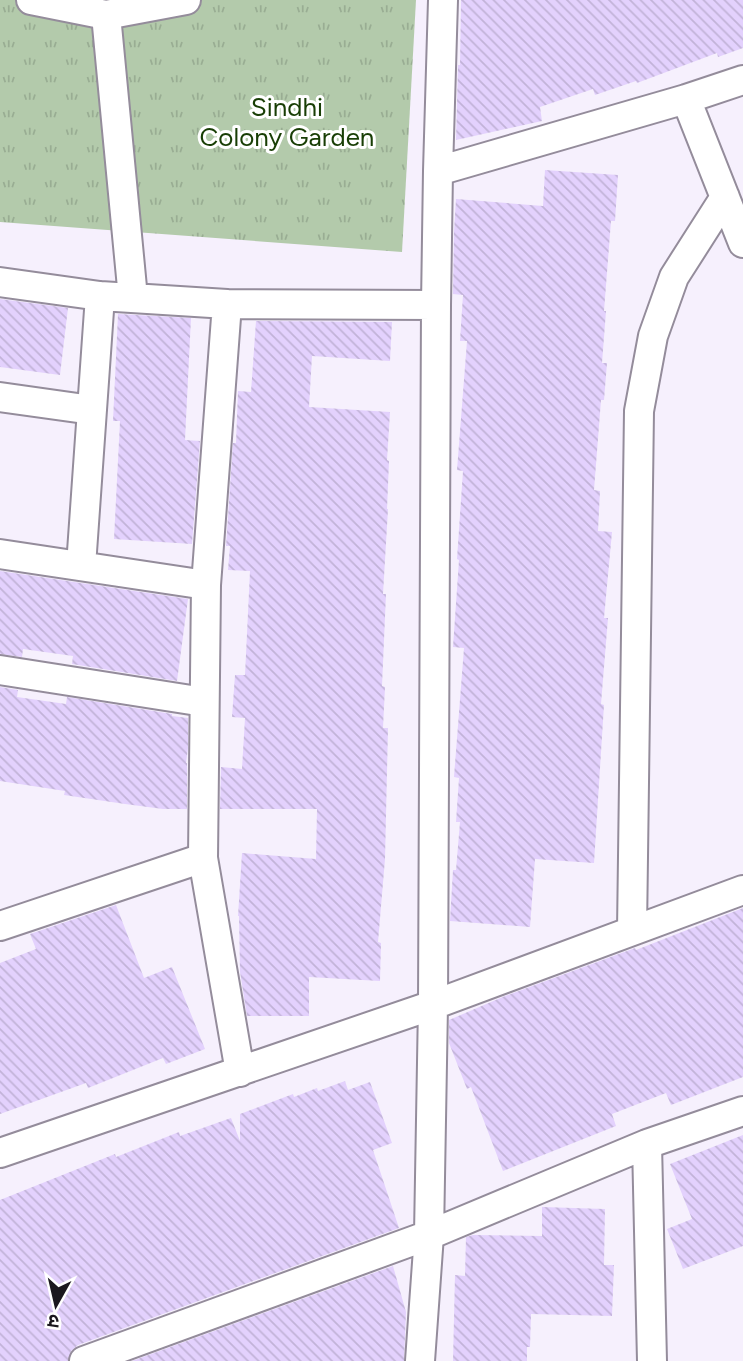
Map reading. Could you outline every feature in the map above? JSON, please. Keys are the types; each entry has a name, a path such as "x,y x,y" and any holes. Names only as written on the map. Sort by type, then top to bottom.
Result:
{"street":[{"path":"31,0 106,15 186,0"},
{"path":"420,1361 429,1236 433,1005 436,305 443,0"},
{"path":"106,15 133,298"},
{"path":"438,171 743,80"},
{"path":"685,99 743,243"},
{"path":"632,931 639,411 653,336 674,277 725,197"},
{"path":"0,282 100,296 227,304 436,305"},
{"path":"81,566 100,296"},
{"path":"227,304 206,585 203,859 240,1072"},
{"path":"0,397 92,410"},
{"path":"0,554 206,585"},
{"path":"0,670 204,702"},
{"path":"0,926 203,859"},
{"path":"0,1153 433,1005 743,890"},
{"path":"84,1361 429,1236 647,1144 743,1111"},
{"path":"647,1144 652,1361"}],"green space":[{"name":"Sindhi Colony Garden","path":"0,0 416,0 402,252 0,222"}],"building":[{"path":"461,0 743,0 743,48 718,57 717,53 637,83 636,81 595,95 593,89 540,107 542,121 456,140"},
{"path":"545,170 618,175 615,221 611,221 604,311 602,363 607,363 604,400 601,400 594,490 600,491 598,531 612,532 604,618 608,618 594,863 535,859 530,927 450,921 453,870 456,870 460,822 456,822 459,778 454,777 464,648 453,647 463,471 457,470 467,341 460,341 463,295 453,294 454,232 456,199 543,206"},
{"path":"0,299 68,308 60,375 0,367"},
{"path":"118,314 191,318 185,440 200,441 192,544 114,539 120,421 113,421"},
{"path":"256,321 392,322 390,361 312,356 309,407 390,412 383,594 386,594 383,728 388,728 385,859 378,942 381,943 380,981 309,977 309,1016 247,1016 240,972 238,916 242,853 316,859 317,809 220,809 221,767 242,769 245,718 232,717 235,675 245,675 250,571 228,570 230,546 226,546 238,391 251,392"},
{"path":"0,571 188,599 177,681 72,664 73,656 23,649 22,657 0,654"},
{"path":"0,687 18,690 17,697 66,704 67,697 188,718 187,809 163,809 64,795 65,791 0,781"},
{"path":"116,905 144,978 172,967 205,1049 166,1064 163,1058 88,1088 86,1083 0,1114 0,963 36,949 30,934"},
{"path":"743,908 743,1077 671,1105 666,1093 612,1114 616,1126 503,1171 471,1087 467,1089 449,1043 449,1020 505,996 635,948 636,950"},
{"path":"345,1081 348,1090 370,1082 392,1143 373,1150 399,1228 78,1345 71,1351 68,1361 0,1361 0,1200 115,1154 116,1157 179,1132 180,1136 231,1118 240,1141 240,1114 293,1094 294,1097 317,1088 318,1091"},
{"path":"743,1135 743,1246 683,1269 667,1229 692,1219 670,1164"},
{"path":"542,1207 605,1209 604,1265 614,1265 612,1316 531,1314 527,1361 453,1361 455,1275 465,1276 466,1237 542,1236"},
{"path":"393,1266 406,1312 404,1361 132,1361"}]}
